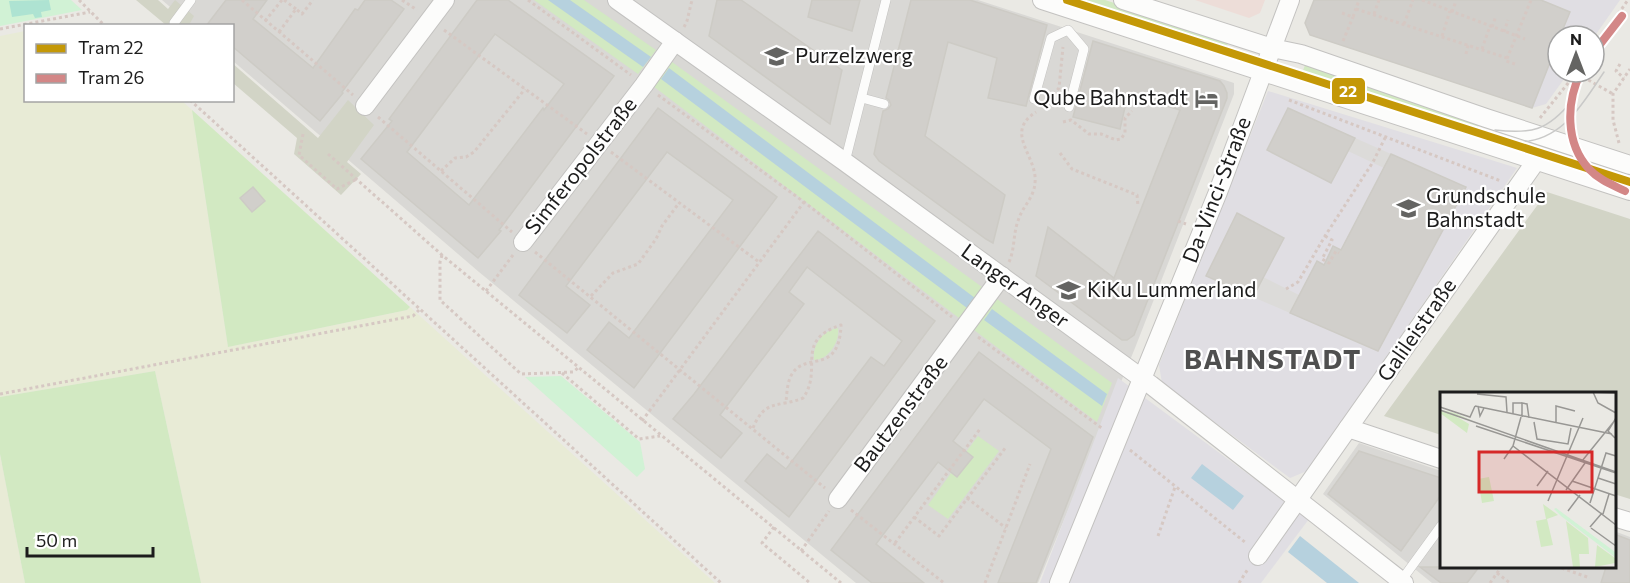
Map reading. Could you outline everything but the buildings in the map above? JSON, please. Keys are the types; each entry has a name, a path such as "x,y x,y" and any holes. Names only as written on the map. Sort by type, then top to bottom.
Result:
{"street":[{"path":"365,106 445,0"},
{"name":"Langer Anger","path":"618,0 1142,378 1403,582"},
{"path":"1042,0 1630,191"},
{"path":"1123,0 1272,48 1301,54 1630,165"},
{"name":"Da-Vinci-Straße","path":"1059,583 1218,192 1290,0"},
{"name":"Simferopolstraße","path":"523,242 675,41"},
{"name":"Galileistraße","path":"1258,556 1536,161"},
{"name":"Bautzenstraße","path":"838,499 1002,276"},
{"path":"1348,428 1440,459"},
{"path":"1615,517 1630,522"}],"lane":[{"path":"174,23 191,0"},
{"path":"845,162 886,0"},
{"path":"1034,99 1051,38 1068,30 1084,49 1069,107"},
{"path":"862,98 884,104"},
{"path":"1403,582 1440,527"}],"path":[{"path":"79,0 103,24"},
{"path":"242,0 523,242 944,583"},
{"path":"266,21 283,0 302,14 313,0"},
{"path":"402,0 759,261"},
{"path":"528,0 804,202 966,327 1117,439 1250,546 1258,556"},
{"path":"675,41 687,21 692,0"},
{"path":"1344,41 1359,0"},
{"path":"1374,14 1379,0"},
{"path":"1404,24 1413,0"},
{"path":"1422,0 1525,39"},
{"path":"1515,64 1506,61 1531,0"},
{"path":"1606,31 1628,0"},
{"path":"1442,36 1456,1"},
{"path":"279,32 296,9"},
{"path":"1356,9 1507,58"},
{"path":"30,24 90,12"},
{"path":"1342,13 1353,17"},
{"path":"1482,49 1496,16"},
{"path":"1504,32 1508,20"},
{"path":"1392,28 1395,21"},
{"path":"0,30 24,25"},
{"path":"1002,276 1012,256 1018,220 1033,193 1035,183 1031,160 1021,136 1026,119 1051,99 1059,88 1063,46 1068,30"},
{"path":"1466,54 1468,45"},
{"path":"1620,64 1616,71 1624,78"},
{"path":"1619,143 1613,120 1613,94 1630,69"},
{"path":"1525,130 1539,120 1567,84"},
{"path":"1595,84 1613,94"},
{"path":"441,171 455,158 466,157 474,152 525,89"},
{"path":"1286,99 1517,187"},
{"path":"192,102 721,583"},
{"path":"1063,122 1071,120 1089,134 1108,135 1116,140 1121,139 1125,133 1125,118 1132,111"},
{"path":"303,134 299,155 337,189 357,179"},
{"path":"1286,289 1298,282 1373,162 1385,138"},
{"path":"1060,153 1072,169 1137,195 1138,206"},
{"path":"328,154 442,255 841,583"},
{"path":"642,421 804,202"},
{"path":"591,296 613,273 638,264 679,203"},
{"path":"1325,236 1332,240 1322,259 1329,263 1336,251 1339,253"},
{"name":"Simferopolstraße","path":"486,291 523,242"},
{"path":"442,255 440,300 521,374 573,372 578,368"},
{"path":"0,394 413,316 419,310"},
{"path":"753,428 758,416 764,410 803,398 808,392 811,375 811,363 812,350 816,341 828,329 841,325 841,337 835,350 825,360 811,363 801,366 793,373 788,386 786,402"},
{"path":"562,373 639,439 660,436"},
{"path":"895,544 980,429"},
{"path":"914,517 939,536 1006,447"},
{"path":"985,583 1030,464"},
{"path":"1158,536 1176,486"},
{"path":"967,498 1006,528"},
{"path":"801,551 838,499"},
{"path":"774,527 762,543 810,583"},
{"path":"1490,583 1501,568"},
{"path":"1559,568 1590,578"},
{"path":"1497,573 1510,583"}],"shaded area":[{"path":"136,0 158,0 168,9 175,0 194,16 190,24 165,24"},
{"path":"162,0 978,0 1234,83 1234,94 1135,348 1038,583 856,583 479,272 234,62 234,24 190,24"},
{"path":"1195,0 1265,0 1260,13 1249,18"},
{"path":"1541,0 1620,0 1603,24 1565,24 1570,12"},
{"path":"234,65 318,138 348,100 374,125 347,162 361,174 341,195 294,154 297,138 234,84"},
{"path":"1546,72 1546,84 1560,84 1546,104 1532,108"},
{"path":"1268,91 1517,168 1307,471 1290,478 1162,383 1159,365"},
{"path":"1547,192 1630,219 1630,499 1615,494 1615,392 1440,392 1440,435 1384,416"},
{"path":"1118,378 1309,519 1261,583 1040,583"},
{"path":"1359,443 1440,471 1440,568 1615,568 1615,531 1630,537 1630,583 1432,583 1323,494"}],"green space":[{"path":"0,0 71,0 82,10 0,26"},
{"path":"49,0 51,10 41,12 42,17 35,18 33,14 12,17 9,1"},
{"path":"534,0 584,0 656,50 638,74"},
{"path":"1052,0 1105,0 1229,40 1224,56"},
{"path":"24,31 24,102 183,102 192,110 228,347 407,310 410,307 715,583 201,583 155,371 0,397 0,36"},
{"path":"672,62 982,287 959,318 653,86"},
{"path":"1305,65 1480,121 1475,136 1300,79"},
{"path":"192,110 410,307 407,310 228,347"},
{"path":"997,299 1112,383 1097,422 974,330"},
{"path":"838,328 837,339 832,349 824,357 814,360 815,349 823,335"},
{"path":"155,371 201,583 25,583 0,454 0,397"},
{"path":"561,376 640,442 645,469 637,477 525,377"},
{"path":"978,436 999,451 948,519 928,505 951,473 957,477 972,457 966,452"},
{"path":"0,454 25,583 0,583"}],"water":[{"path":"548,0 570,0 651,57 643,67"},
{"path":"669,68 975,298 967,308 661,79"},
{"path":"992,309 1107,394 1102,406 984,320"},
{"path":"1202,464 1244,496 1233,510 1191,478"},
{"path":"1300,536 1359,583 1327,583 1288,552"}],"pier":[{"path":"1355,138 1391,154 1384,168 1348,151"},
{"path":"1263,277 1299,295 1290,313 1253,297"}],"tram line":[{"name":"22","path":"1067,0 1630,182"},
{"name":"26","path":"1606,37 1622,16"},
{"name":"26","path":"1576,84 1570,122 1581,159 1593,173 1625,191"},
{"path":"1501,141 1529,141 1554,132 1573,115 1596,84"},
{"path":"1495,130 1519,131 1538,128 1555,119 1572,101"}],"place":[{"name":"Purzelzwerg","path":"777,56"},
{"name":"Qube Bahnstadt","path":"1206,98"},
{"name":"Grundschule Bahnstadt","path":"1408,208"},
{"name":"KiKu Lummerland","path":"1069,290"}],"district":[{"name":"BAHNSTADT","path":"1273,360"}]}
